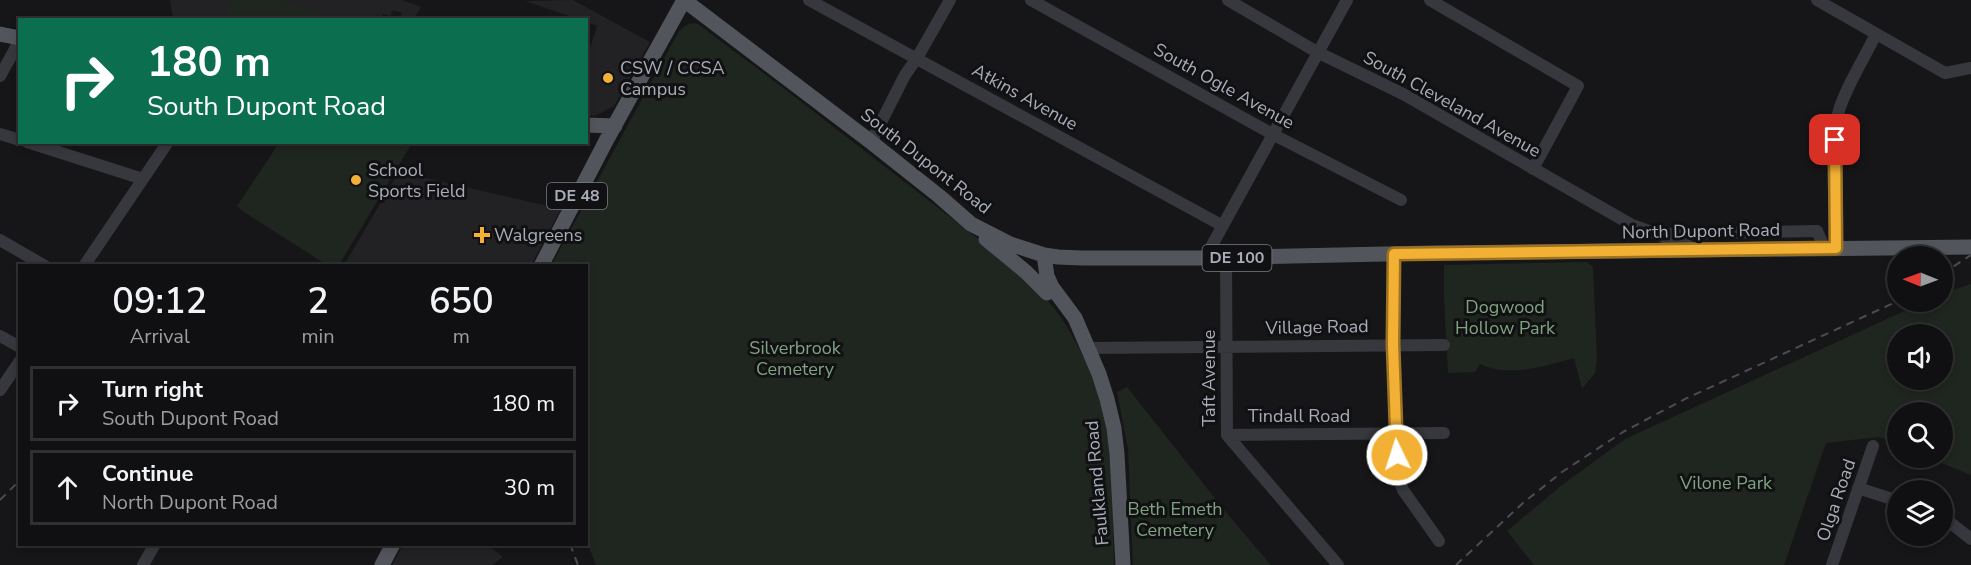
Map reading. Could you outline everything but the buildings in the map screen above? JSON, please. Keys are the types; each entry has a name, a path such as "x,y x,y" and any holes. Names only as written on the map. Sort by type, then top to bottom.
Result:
{"main road":[{"name":"DE 48","path":"542,264 600,152 684,0"},
{"name":"South Dupont Road","path":"684,0 871,142 971,224 1010,244 1044,255 1082,258 1226,258 1431,253"},
{"path":"0,34 18,38"},
{"path":"588,125 615,126"},
{"path":"588,134 593,138 600,152"},
{"path":"971,224 1047,293"},
{"name":"North Dupont Road","path":"1431,253 1963,248"},
{"name":"Faulkland Road","path":"1044,255 1035,268 1041,286 1079,331"},
{"name":"Faulkland Road","path":"1044,255 1047,276 1052,287 1075,318 1102,382 1114,428 1123,565"},
{"path":"382,565 392,546"}],"street":[{"name":"Atkins Avenue","path":"809,0 1223,226"},
{"path":"871,142 905,75 950,0"},
{"name":"South Ogle Avenue","path":"1032,0 1274,135 1401,200"},
{"name":"South Cleveland Avenue","path":"1228,0 1317,52 1403,94 1632,225 1677,244 1708,250"},
{"path":"1205,258 1347,0"},
{"path":"1430,0 1578,86 1533,169"},
{"path":"1816,0 1945,73 1971,68"},
{"path":"1828,249 1839,111 1876,34"},
{"path":"0,76 18,43"},
{"path":"0,134 18,139"},
{"path":"33,144 143,179"},
{"path":"85,264 167,144"},
{"name":"South Cleveland Avenue","path":"1660,235 1818,231 1828,249"},
{"path":"0,240 42,264"},
{"path":"1394,254 1395,434 1400,485 1439,541"},
{"name":"Taft Avenue","path":"1226,258 1227,435 1338,565"},
{"path":"0,336 18,346"},
{"name":"Village Road","path":"1088,348 1444,345"},
{"path":"0,390 18,364"},
{"name":"Tindall Road","path":"1227,435 1444,433"},
{"name":"Olga Road","path":"1832,565 1873,446"},
{"path":"1858,488 1887,497"},
{"path":"1953,525 1971,539"},
{"path":"143,565 154,546"}],"shaded area":[{"path":"170,0 402,0 421,7 415,18 400,18 402,13 393,10 390,16 383,14 382,18 173,18"},
{"name":"CSW / CCSA Campus","path":"573,0 650,42 614,106 595,116 588,115 588,51 597,26 588,22 588,18 575,18 525,1"},
{"path":"399,172 561,209 532,264 345,264"},
{"path":"402,546 489,546 503,557 492,565 392,565"}],"green space":[{"path":"231,0 282,0 321,16 320,18 225,18"},
{"name":"Silverbrook Cemetery","path":"698,24 1016,268 1057,312 1087,365 1104,416 1111,465 1114,565 596,565 588,545 588,264 552,264 679,31 686,25"},
{"path":"278,144 411,144 340,264 325,264 237,206"},
{"name":"Dogwood Hollow Park","path":"1587,262 1593,267 1597,360 1595,373 1582,389 1574,358 1527,369 1503,370 1480,364 1475,372 1448,373 1444,265"},
{"name":"Vilone Park","path":"1971,284 1971,475 1953,468 1953,402 1887,402 1887,440 1879,437 1826,443 1784,565 1534,565 1507,531 1562,485 1625,439 1902,312 1953,312 1953,290"},
{"name":"Beth Emeth Cemetery","path":"1127,387 1271,565 1133,565 1128,449 1117,392"}],"railway":[{"path":"1953,267 1971,255"},
{"path":"1456,565 1523,503 1562,472 1623,432 1685,399 1887,306"},
{"path":"0,500 18,482"},
{"path":"571,546 578,565"}],"place":[{"name":"CSW / CCSA Campus","path":"608,78"},
{"name":"School Sports Field","path":"356,180"},
{"name":"Walgreens","path":"482,235"}],"route":[{"path":"1397,455 1393,344 1394,254 1836,248 1835,140"}]}
